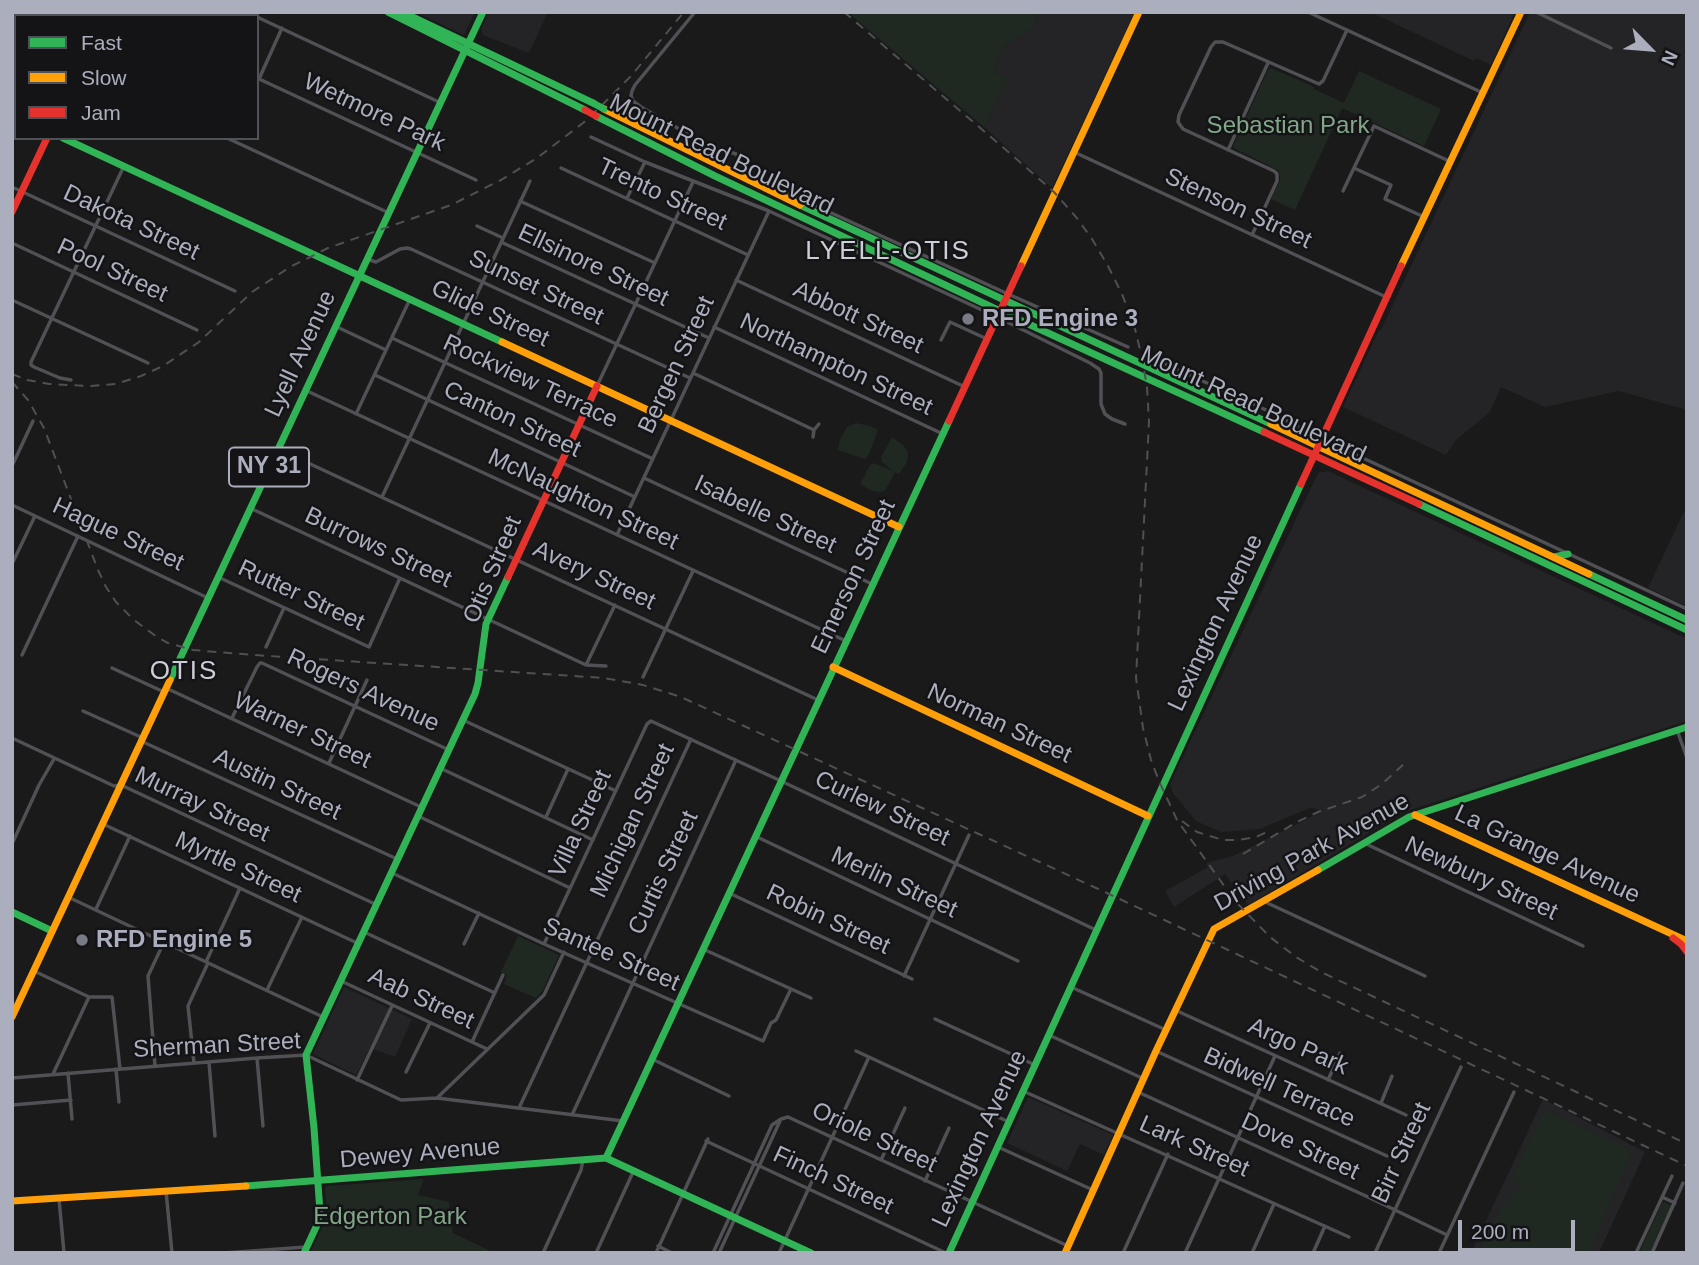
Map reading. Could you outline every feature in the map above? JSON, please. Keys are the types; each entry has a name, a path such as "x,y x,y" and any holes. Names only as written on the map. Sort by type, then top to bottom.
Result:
{"street":[{"name":"Mount Read Boulevard","path":"388,12 593,103 775,194 1006,298 1273,425 1320,443 1687,610"},
{"name":"Mount Read Boulevard","path":"402,12 596,116 999,314"},
{"name":"Lyell Avenue","path":"12,1017 483,12"},
{"path":"695,12 635,85 631,96 640,107 707,145 736,154 740,163 735,175"},
{"name":"Emerson Street","path":"606,1158 1139,12"},
{"path":"1308,12 1483,93"},
{"name":"Lexington Avenue","path":"948,1253 1387,297 1521,12"},
{"path":"1536,12 1611,48"},
{"path":"259,18 441,103"},
{"path":"259,77 282,29"},
{"path":"1252,235 1278,177 1274,171 1181,127 1178,122 1179,115 1215,42 1223,42 1319,85 1324,81 1347,30"},
{"path":"1228,150 1269,62"},
{"name":"Wetmore Park","path":"259,79 476,180"},
{"path":"1343,191 1374,126 1451,162"},
{"name":"Mount Read Boulevard","path":"592,137 645,162 769,211 1315,454 1687,630"},
{"path":"12,212 46,140"},
{"name":"Glide Street","path":"67,140 899,527"},
{"path":"231,140 389,213"},
{"name":"Stenson Street","path":"1074,152 1387,297"},
{"path":"627,198 645,162"},
{"path":"71,380 31,364 124,166"},
{"name":"Trento Street","path":"561,168 748,255"},
{"path":"1354,168 1391,185 1385,199 1424,217"},
{"path":"715,176 735,175"},
{"path":"735,175 746,190"},
{"path":"382,497 530,181"},
{"name":"Otis Street","path":"306,1055 477,688 485,627 693,181"},
{"name":"Dakota Street","path":"12,187 235,291"},
{"path":"520,201 655,263"},
{"name":"Bergen Street","path":"617,535 769,211"},
{"name":"Ellsinore Street","path":"478,226 709,339"},
{"name":"Pool Street","path":"12,243 197,330"},
{"name":"Sunset Street","path":"367,259 378,261 400,249 409,248 690,379"},
{"name":"Abbott Street","path":"736,280 965,387"},
{"name":"Mount Read Boulevard","path":"1006,298 1128,346"},
{"path":"356,414 410,299"},
{"path":"12,300 148,363"},
{"path":"999,314 1095,366 1101,373 1102,410 1108,417 1125,424"},
{"path":"941,340 950,322 987,339"},
{"path":"335,326 386,350"},
{"name":"Northampton Street","path":"714,327 943,434"},
{"name":"Rockview Terrace","path":"392,338 653,459"},
{"name":"Mount Read Boulevard","path":"1148,356 1285,420 1320,443 1687,620"},
{"path":"693,373 814,429"},
{"name":"Canton Street","path":"375,375 635,497"},
{"name":"McNaughton Street","path":"305,390 846,641"},
{"name":"Mount Read Boulevard","path":"1273,425 1285,420"},
{"path":"12,466 33,421"},
{"path":"813,437 814,429 819,424"},
{"name":"Avery Street","path":"278,449 818,700"},
{"name":"Isabelle Street","path":"644,478 872,584"},
{"name":"Hague Street","path":"12,505 208,598"},
{"name":"Burrows Street","path":"250,508 586,665 606,666"},
{"path":"12,564 35,516"},
{"path":"22,655 78,536"},
{"path":"1554,557 1568,554"},
{"path":"643,677 693,570"},
{"name":"Rutter Street","path":"218,577 369,647 400,578"},
{"path":"586,665 614,605"},
{"path":"266,647 284,608"},
{"name":"Rogers Avenue","path":"232,718 261,663 449,750"},
{"name":"Norman Street","path":"834,667 1148,816"},
{"name":"Warner Street","path":"113,668 232,718 422,807"},
{"path":"329,763 367,680"},
{"name":"Austin Street","path":"83,711 398,860"},
{"path":"463,720 616,791"},
{"name":"Curlew Street","path":"651,721 1097,930"},
{"name":"Villa Street","path":"544,944 647,724 651,721"},
{"name":"Driving Park Avenue","path":"1066,1250 1212,932 1401,821 1687,727"},
{"path":"1677,730 1687,758"},
{"name":"Murray Street","path":"12,738 114,786 121,785 376,905"},
{"name":"Michigan Street","path":"519,1108 691,739"},
{"path":"12,844 54,759"},
{"name":"Curtis Street","path":"572,1115 736,760"},
{"path":"440,768 593,840"},
{"path":"546,817 568,769"},
{"name":"La Grange Avenue","path":"1415,815 1687,941"},
{"path":"418,816 570,888"},
{"name":"Myrtle Street","path":"103,824 358,944"},
{"path":"904,976 969,835"},
{"path":"96,909 130,836"},
{"name":"Merlin Street","path":"755,836 1018,961"},
{"name":"Newbury Street","path":"1364,843 1583,946"},
{"name":"Santee Street","path":"391,873 762,1041 791,989"},
{"path":"194,1063 188,1006 240,888"},
{"name":"Robin Street","path":"729,893 912,979"},
{"path":"68,897 324,1017"},
{"path":"1263,901 1425,976"},
{"path":"12,912 52,931"},
{"path":"464,944 479,913"},
{"path":"267,990 302,917"},
{"name":"La Grange Avenue","path":"1662,930 1687,952"},
{"path":"364,932 495,993"},
{"path":"155,1066 148,976 164,942"},
{"path":"703,949 811,998"},
{"path":"437,1098 544,995 564,952"},
{"path":"34,971 89,997 110,996 113,999 118,1102"},
{"path":"471,1042 503,975"},
{"name":"Aab Street","path":"341,981 487,1049"},
{"path":"1071,987 1166,1030"},
{"path":"52,1074 89,997"},
{"path":"357,1080 392,1005"},
{"name":"Argo Park","path":"1175,1010 1406,1115"},
{"path":"935,1019 1035,1065"},
{"path":"406,1072 430,1023"},
{"path":"1049,1035 1143,1079"},
{"path":"856,1051 1009,1122"},
{"name":"Bidwell Terrace","path":"1156,1051 1387,1156"},
{"path":"1328,1080 1340,1053"},
{"path":"224,1253 305,1250 320,1214 306,1055"},
{"name":"Sherman Street","path":"12,1078 306,1055 401,1100 437,1098 623,1121"},
{"path":"1185,1253 1275,1056"},
{"path":"779,1253 869,1057"},
{"path":"257,1058 263,1126"},
{"path":"652,1059 729,1096"},
{"path":"209,1062 215,1136"},
{"name":"Birr Street","path":"1375,1253 1461,1067"},
{"path":"68,1073 72,1119"},
{"path":"1381,1103 1392,1076"},
{"name":"Lark Street","path":"1023,1091 1349,1237"},
{"name":"Dove Street","path":"1138,1092 1447,1235"},
{"path":"1439,1253 1514,1092"},
{"path":"12,1105 71,1100"},
{"path":"881,1160 905,1108"},
{"name":"Oriole Street","path":"757,1165 772,1125 787,1117 972,1202 1066,1250"},
{"path":"925,1181 949,1128"},
{"name":"Finch Street","path":"683,1193 707,1140 948,1253"},
{"path":"998,1147 1093,1190"},
{"path":"1123,1253 1168,1154"},
{"name":"Dewey Avenue","path":"12,1202 318,1182 606,1158 811,1253"},
{"path":"542,1253 581,1170 583,1160"},
{"path":"713,1253 757,1165"},
{"path":"596,1253 634,1171"},
{"path":"1636,1253 1672,1176"},
{"path":"1652,1253 1683,1183"},
{"path":"166,1191 172,1253"},
{"path":"656,1253 683,1193"},
{"path":"1662,1197 1675,1203"},
{"path":"59,1198 64,1253"},
{"path":"1252,1253 1274,1203"},
{"path":"719,1253 733,1216"},
{"path":"1313,1253 1326,1226"},
{"path":"659,1246 672,1253"}],"shaded area":[{"path":"415,12 475,12 464,35"},
{"path":"489,12 548,12 529,53 483,35 481,29"},
{"path":"1040,12 1135,12 1052,188 984,127 1007,78 993,71 1004,46 1032,29"},
{"path":"1370,12 1514,14 1491,65 1476,58 1474,61"},
{"path":"1530,12 1687,12 1687,410 1619,391 1545,407 1501,387 1490,412 1456,440 1446,455 1343,407"},
{"path":"1328,471 1687,639 1687,721 1404,812 1248,905 1225,874 1174,907 1165,891 1208,867 1206,863 1233,856 1321,812 1312,807 1260,829 1221,832 1196,821 1173,793 1170,784 1318,473"},
{"path":"1687,505 1687,606 1648,588"},
{"path":"344,987 412,1019 395,1057 370,1048 356,1075 313,1054"},
{"path":"1028,1097 1113,1135 1104,1155 1080,1144 1067,1171 1007,1143"},
{"path":"1543,1099 1645,1152 1599,1253 1471,1253"}],"green space":[{"path":"853,12 1040,12 1032,29 1004,46 993,71 1008,78 984,127 851,15"},
{"name":"Sebastian Park","path":"1271,68 1344,103 1359,71 1441,109 1424,146 1342,108 1295,210 1271,199 1280,180 1278,170 1234,148"},
{"path":"856,423 878,430 865,459 838,450 840,439 847,427"},
{"path":"892,437 908,452 907,462 899,474 895,472 884,491 870,490 860,484 870,465 874,463 893,471 882,462 881,457"},
{"path":"518,936 559,955 543,990 536,998 504,984 507,975 501,972"},
{"path":"1545,1110 1632,1151 1589,1253 1478,1253 1502,1208 1521,1185 1514,1173"},
{"name":"Edgerton Park","path":"424,1179 418,1195 449,1202 453,1233 495,1253 310,1253 327,1217 327,1186"},
{"path":"1662,1203 1671,1207 1650,1253 1639,1253"}],"railway":[{"path":"12,374 49,384 91,386 116,384 163,366 199,342 252,292 290,267 328,248 451,205 537,158 603,104 631,76 684,12"},
{"path":"844,12 1054,192 1092,239 1122,294 1142,358 1149,422 1136,678 1143,728 1151,760 1177,820 1235,901 1270,937 1321,972 1687,1144"},
{"path":"12,382 28,400 44,428 106,587 134,620 168,643 193,650 254,655 604,678 643,685 681,697 1107,893 1687,1166"},
{"path":"1243,854 1297,822 1362,797 1382,784 1406,762"},
{"path":"1182,821 1197,832 1223,840 1256,837 1267,832"}],"traffic: fast":[{"path":"388,12 585,110"},
{"path":"402,12 593,103"},
{"path":"170,680 483,12"},
{"path":"593,103 604,109"},
{"path":"596,116 715,176 1000,311 1264,432"},
{"path":"67,140 502,342"},
{"path":"800,205 1271,424"},
{"path":"606,1158 949,421"},
{"path":"949,1253 1301,484"},
{"path":"1419,504 1687,630"},
{"path":"1554,557 1568,554"},
{"path":"1589,574 1687,620"},
{"path":"304,1253 320,1212 306,1055 475,694 486,624 508,577"},
{"path":"1318,870 1409,817 1687,727"},
{"path":"12,912 52,931"},
{"path":"246,1186 606,1158 811,1253"}],"traffic: slow":[{"path":"1021,266 1139,12"},
{"path":"1401,266 1521,12"},
{"path":"604,109 800,205"},
{"path":"502,342 899,527"},
{"path":"1271,424 1589,574"},
{"path":"833,667 1148,816"},
{"path":"12,1017 170,680"},
{"path":"1415,815 1687,941"},
{"path":"1065,1253 1214,929 1318,870"},
{"path":"12,1201 246,1186"}],"traffic: jam":[{"path":"585,110 596,116"},
{"path":"12,212 46,140"},
{"path":"949,421 1021,266"},
{"path":"1301,484 1401,266"},
{"path":"508,577 597,386"},
{"path":"1264,432 1419,504"},
{"path":"1673,938 1687,952"}],"place":[{"name":"RFD Engine 3","path":"968,319"},
{"name":"RFD Engine 5","path":"82,940"}],"district":[{"name":"LYELL-OTIS","path":"888,252"},
{"name":"OTIS","path":"184,672"}]}
